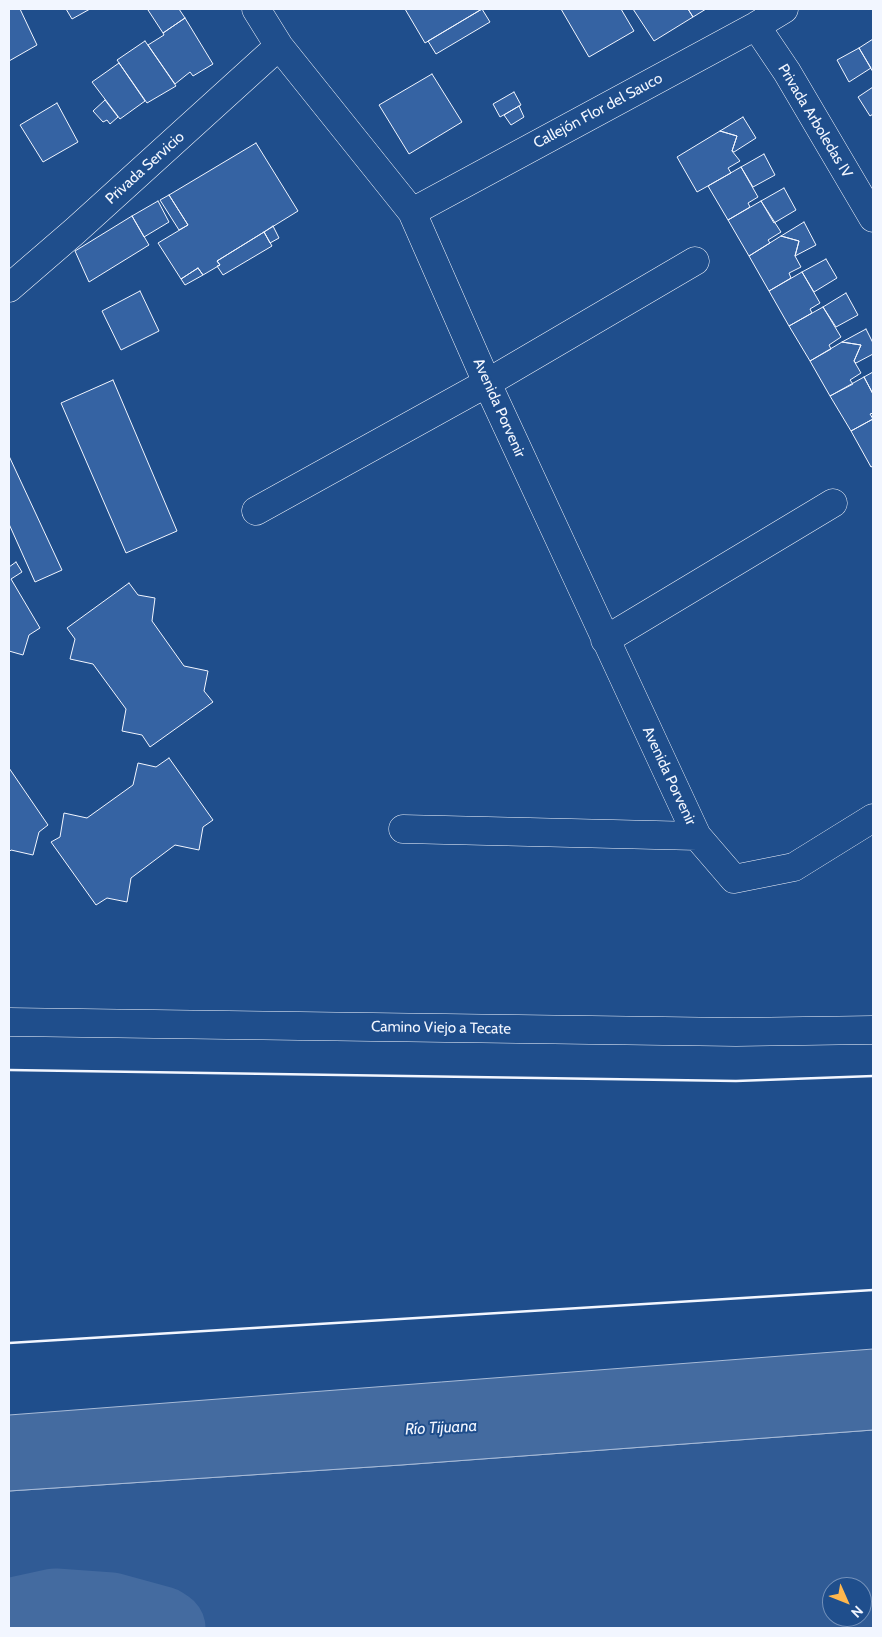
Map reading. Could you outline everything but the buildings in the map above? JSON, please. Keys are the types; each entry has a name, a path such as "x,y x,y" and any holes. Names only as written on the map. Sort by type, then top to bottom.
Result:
{"street":[{"name":"Avenida Porvenir","path":"256,9 279,46 412,212 487,383 605,640 698,836 734,879 794,867 873,818"},
{"name":"Callejón Flor del Sauco","path":"412,212 756,26 784,9"},
{"name":"Privada Arboledas IV","path":"756,26 787,72 873,218"},
{"name":"Privada Servicio","path":"9,288 75,231 279,46"},
{"path":"256,511 487,383 694,261"},
{"path":"605,640 833,503"},
{"path":"403,829 698,836"},
{"name":"Camino Viejo a Tecate","path":"9,1022 736,1032 873,1030"}],"shaded area":[{"path":"873,1430 873,1628 9,1628 9,1491 401,1465"}],"water":[{"path":"873,1349 873,1430 401,1465 9,1491 9,1415"}],"waterway":[{"name":"Río Tijuana","path":"9,1616 55,1606 111,1610 162,1624 168,1628"}],"wall":[{"path":"9,1070 736,1081 873,1076"},
{"path":"9,1343 873,1290"}]}
